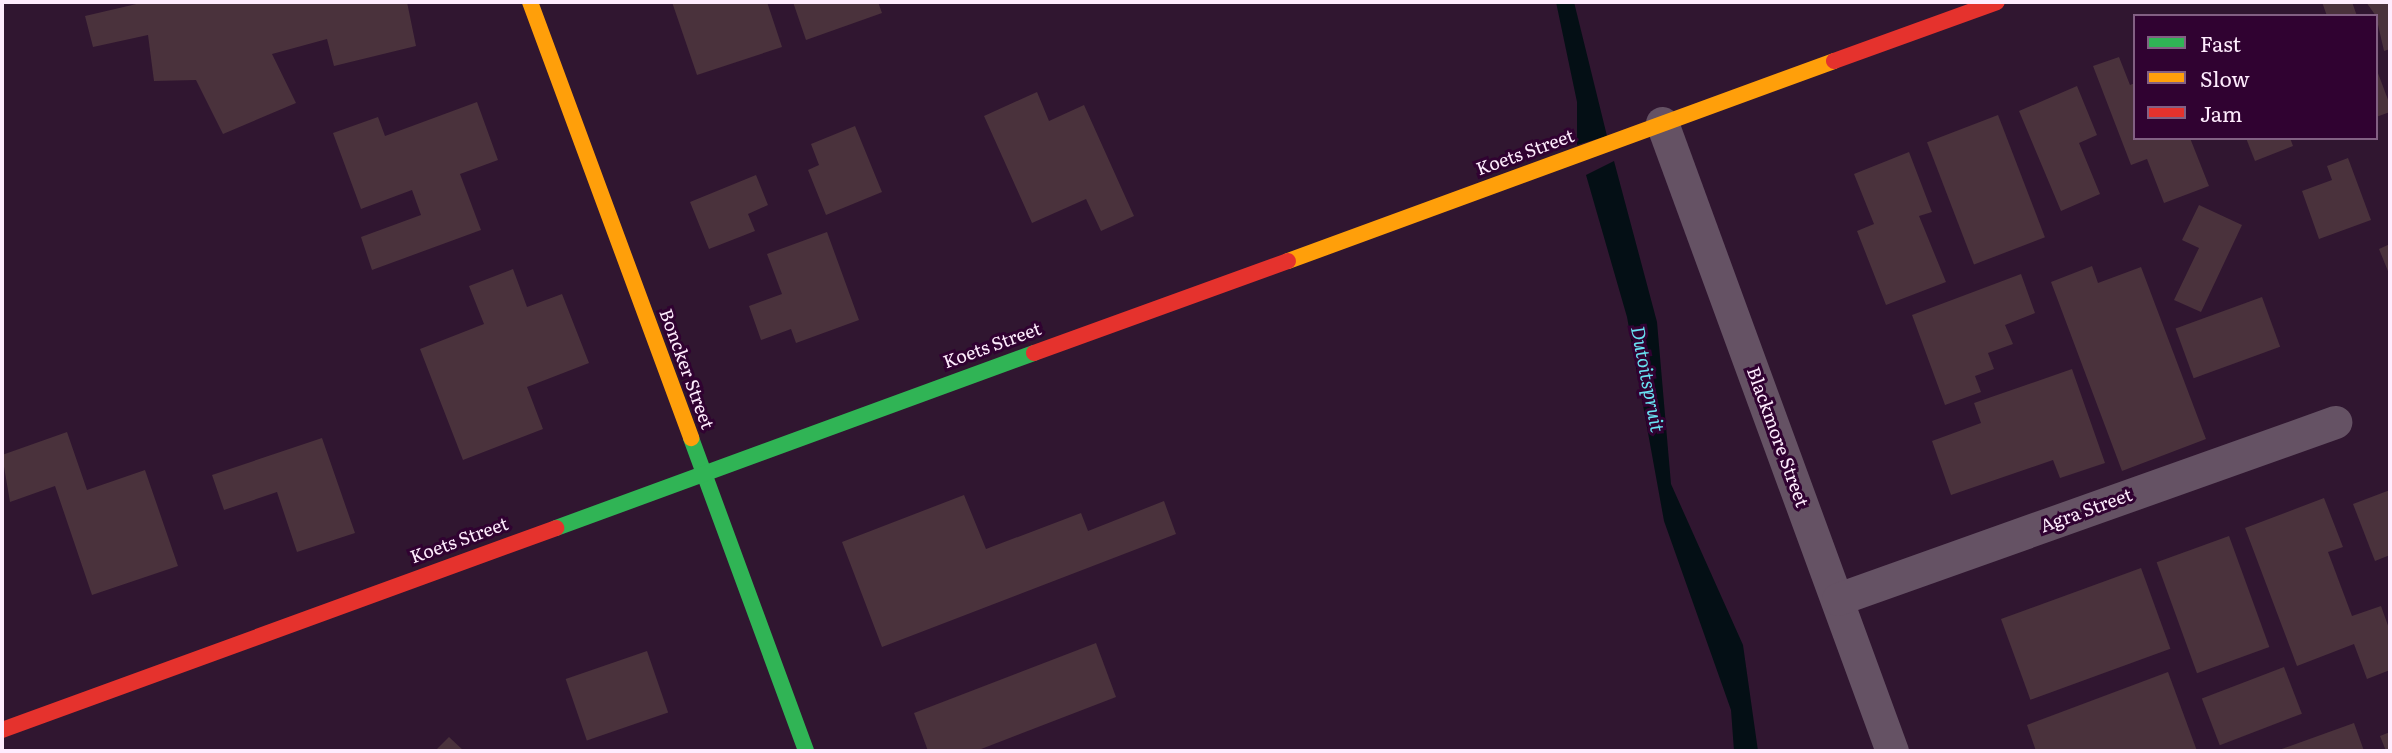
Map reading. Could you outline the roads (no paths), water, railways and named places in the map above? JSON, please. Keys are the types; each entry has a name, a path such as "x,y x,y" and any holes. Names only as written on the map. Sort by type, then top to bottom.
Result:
{"street":[{"name":"Boncker Street","path":"530,2 806,751"},
{"name":"Koets Street","path":"2,730 704,470 1997,2"},
{"name":"Blackmore Street","path":"1662,123 1892,751"},
{"name":"Agra Street","path":"1838,599 2335,422"}],"water":[{"path":"1556,2 1574,2 1607,136 1577,145 1577,102"},
{"name":"Dutoitspruit","path":"1614,161 1657,322 1671,484 1743,645 1758,751 1734,751 1731,710 1664,521 1627,317 1586,175"}]}
